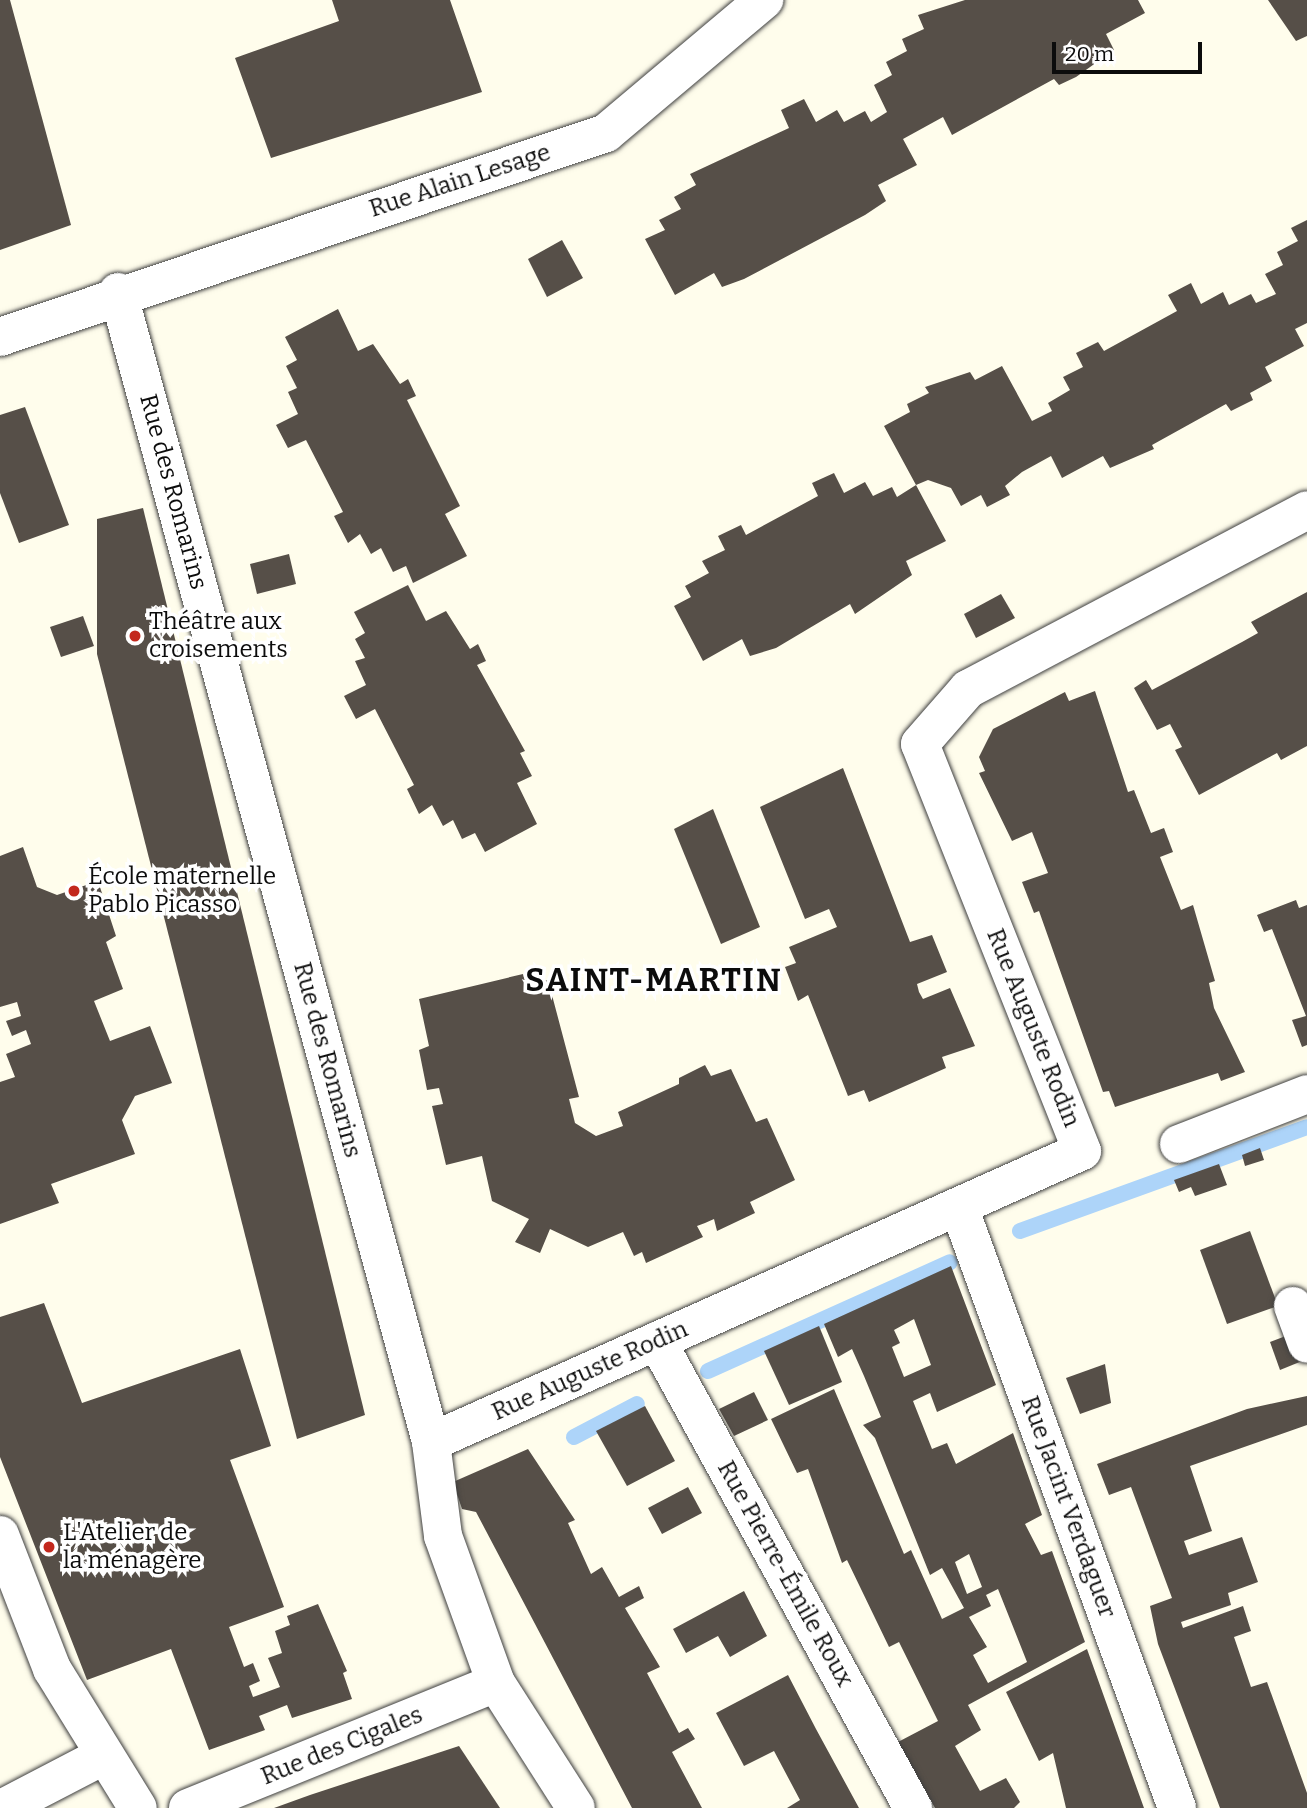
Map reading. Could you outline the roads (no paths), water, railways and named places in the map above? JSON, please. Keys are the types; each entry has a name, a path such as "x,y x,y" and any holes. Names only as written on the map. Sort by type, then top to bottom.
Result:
{"street":[{"name":"Rue Alain Lesage","path":"0,337 118,292 607,133 764,0"},
{"name":"Rue des Romarins","path":"118,292 431,1442 443,1536 496,1684 576,1808"},
{"name":"Rue Auguste Rodin","path":"431,1442 1082,1152 920,744 968,689 1307,510"},
{"path":"1180,1144 1307,1094"},
{"name":"Rue Jacint Verdaguer","path":"959,1207 1177,1808"},
{"path":"1293,1306 1307,1344"},
{"name":"Rue Pierre-Émile Roux","path":"657,1341 913,1808"},
{"path":"0,1535 52,1669 103,1756 138,1808"},
{"name":"Rue des Cigales","path":"188,1808 496,1684"},
{"path":"3,1808 103,1756"}],"waterway":[{"path":"1020,1231 1307,1127"},
{"path":"708,1371 950,1262"},
{"path":"574,1437 637,1404"}],"place":[{"name":"Théâtre aux croisements","path":"135,636"},
{"name":"École maternelle Pablo Picasso","path":"74,891"},
{"name":"L'Atelier de la ménagère","path":"49,1547"}],"district":[{"name":"SAINT-MARTIN","path":"654,980"}]}
